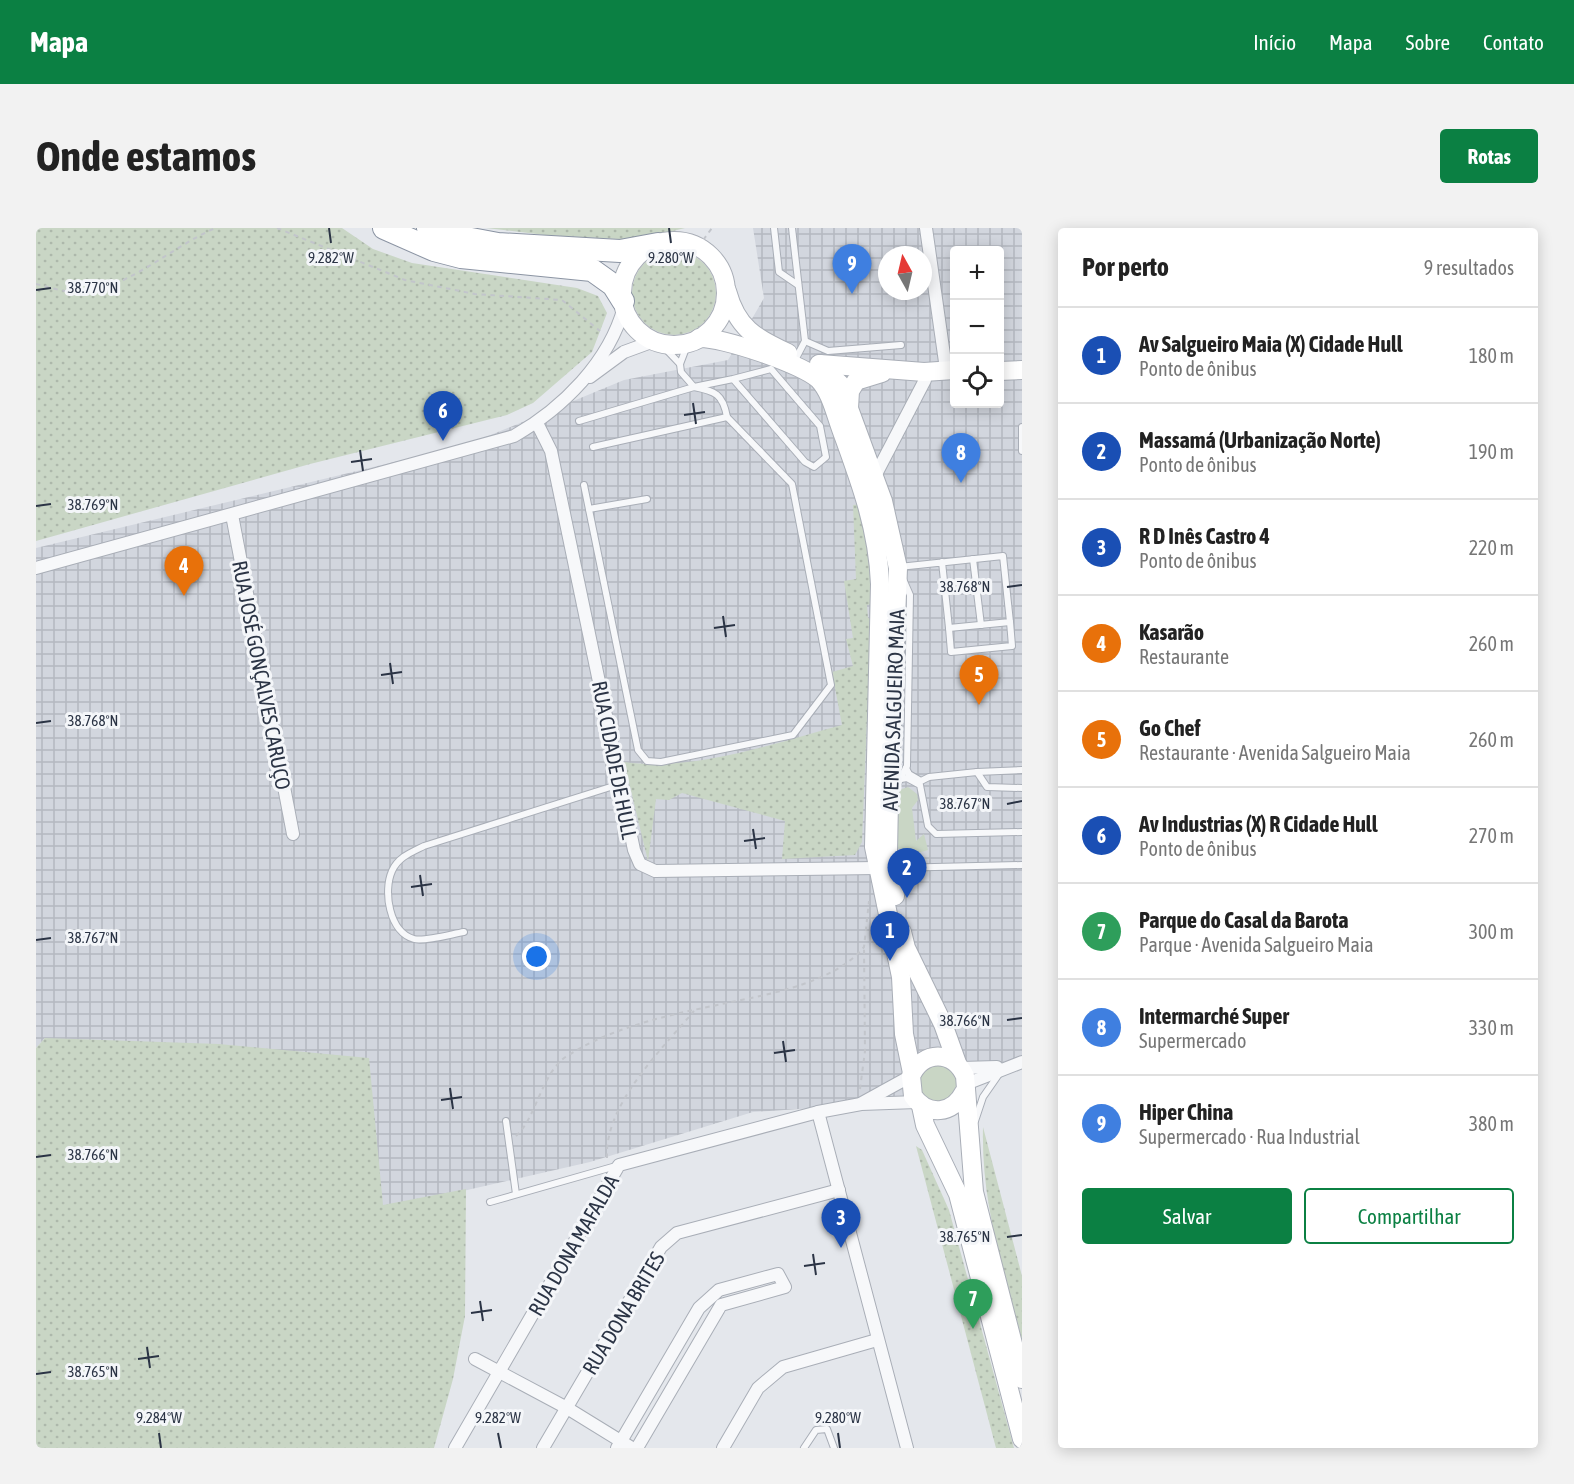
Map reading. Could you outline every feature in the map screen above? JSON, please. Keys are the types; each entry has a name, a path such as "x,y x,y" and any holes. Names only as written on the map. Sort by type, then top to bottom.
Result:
{"highway":[{"path":"384,228 434,250 461,257 592,270 613,285 624,304"},
{"path":"428,228 462,238 498,244 620,251 657,244"}],"street":[{"path":"577,387 612,340 624,304 627,271 640,254 657,244 678,241 698,247 715,260 724,279 735,314 743,327 769,345 798,354 815,368 924,372 950,369 926,228"},
{"path":"694,341 717,323 726,301 726,289"},
{"path":"624,304 635,327 657,342"},
{"path":"36,568 514,436 537,423 577,387 624,352 657,342 714,338 798,354"},
{"name":"AVENIDA SALGUEIRO MAIA","path":"815,368 840,384 892,532 898,568 889,800 881,890 901,977 904,1034 911,1075 911,1090 958,1194 1022,1439"},
{"name":"AVENIDA SALGUEIRO MAIA","path":"815,368 830,396 860,480 879,556 874,847 883,868 906,948 943,1024 962,1077 971,1136 974,1192 1022,1379"},
{"path":"849,410 850,392 856,381 870,375 899,370"},
{"path":"1004,371 1022,370"},
{"path":"874,478 925,380 924,372"},
{"name":"RUA CIDADE DE HULL","path":"537,423 549,442 558,477 620,784 634,850 640,864 646,869 655,871 883,868"},
{"name":"RUA JOSÉ GONÇALVES CARUÇO","path":"232,515 293,834"},
{"path":"911,1075 921,1061 928,1057 943,1056 962,1077"},
{"path":"962,1077 1022,1062"},
{"name":"RUA DONA MAFALDA","path":"455,1448 613,1165 860,1101 911,1075"},
{"path":"919,1104 929,1110 946,1110 954,1106 962,1077"},
{"name":"RUA DONA MAFALDA","path":"860,1101 919,1104"},
{"path":"818,1112 907,1448"},
{"name":"RUA DONA BRITES","path":"543,1448 661,1247 677,1233 839,1190"},
{"path":"475,1359 567,1408 623,1446 699,1308 719,1290 778,1274 785,1287 721,1305 637,1448"},
{"path":"723,1448 758,1388 783,1366 877,1340"}],"lane":[{"path":"774,228 779,272 798,285"},
{"path":"792,228 798,285 798,354 901,345"},
{"path":"584,484 638,750 647,761 661,762 793,735 831,685 792,484 727,417 724,400 715,391 694,387 681,372 680,364 694,341"},
{"path":"657,342 680,364"},
{"path":"579,422 694,387 771,369 820,426 826,457 814,467 805,462 732,379"},
{"path":"593,447 727,417"},
{"path":"1022,427 1022,451"},
{"path":"589,509 647,499"},
{"path":"889,800 906,768 910,595 898,568 942,562 1003,556 1012,646 951,652 942,562"},
{"path":"973,559 981,625"},
{"path":"949,628 1010,622"},
{"path":"906,768 909,774 921,781 929,777 1022,770"},
{"path":"978,772 987,787 1022,788"},
{"path":"901,779 907,778 920,785 928,826 936,834 1022,832"},
{"path":"464,932 414,939 399,930 392,914 388,890 392,870 405,855 424,846 620,784"},
{"path":"883,868 1022,865"},
{"path":"971,1136 983,1097 1005,1067"},
{"path":"506,1121 516,1194"},
{"path":"490,1202 613,1165"},
{"path":"804,1448 816,1430 827,1429 834,1448"}],"path":[{"path":"36,284 75,293 123,283 142,268 216,228"},
{"path":"277,228 405,280 476,294 562,300 612,340"},
{"path":"698,247 712,228"},
{"path":"860,1101 865,1051 864,947 869,898 881,890"},
{"path":"509,1143 525,1129 541,1090 564,1058 598,1040 639,1024 768,995 838,970 864,947"},
{"path":"613,1165 607,1150 622,1103 651,1059 694,1011"}],"shaded area":[{"path":"753,228 1022,228 1022,1057 994,1064 904,1102 753,1112 590,1162 454,1193 383,1206 45,1038 36,1048 36,548 469,444 624,380 728,360 764,298"}],"green space":[{"path":"36,228 342,228 373,249 412,263 577,288 598,296 607,313 592,352 533,403 507,415 310,464 36,541"},
{"path":"486,228 685,228 637,240 545,235"},
{"path":"674,251 690,254 704,263 713,277 716,293 713,309 704,323 690,332 674,335 658,332 644,323 635,309 632,293 635,277 644,263 658,254"},
{"path":"862,504 870,548 873,604 867,605 868,618 871,619 862,842 855,855 782,859 785,821 682,793 669,800 656,799 648,861 624,762 651,764 706,759 762,747 842,725 832,672 853,666 846,639 853,638 844,581 856,579 853,505"},
{"path":"908,787 917,794 918,800 912,808 916,841 924,834 928,850 912,853 898,848 894,819 894,804 899,790"},
{"path":"45,1038 219,1044 369,1058 383,1205 466,1189 465,1316 453,1379 434,1448 36,1448 36,1048"},
{"path":"937,1062 954,1071 958,1083 948,1100 935,1103 922,1097 917,1077"},
{"path":"983,1127 1022,1276 1022,1340 989,1209 983,1155"},
{"path":"916,1146 922,1150 949,1210 1014,1448 996,1448"}],"place":[{"name":"Hiper China","path":"852,294"},
{"name":"Av Industrias (X) R Cidade Hull","path":"443,441"},
{"name":"Intermarché Super","path":"961,483"},
{"name":"Kasarão","path":"184,596"},
{"name":"Go Chef","path":"979,705"},
{"name":"Massamá (Urbanização Norte)","path":"907,898"},
{"name":"Av Salgueiro Maia (X) Cidade Hull","path":"890,961"},
{"name":"R D Inês Castro 4","path":"841,1248"},
{"name":"Parque do Casal da Barota","path":"973,1329"}]}
